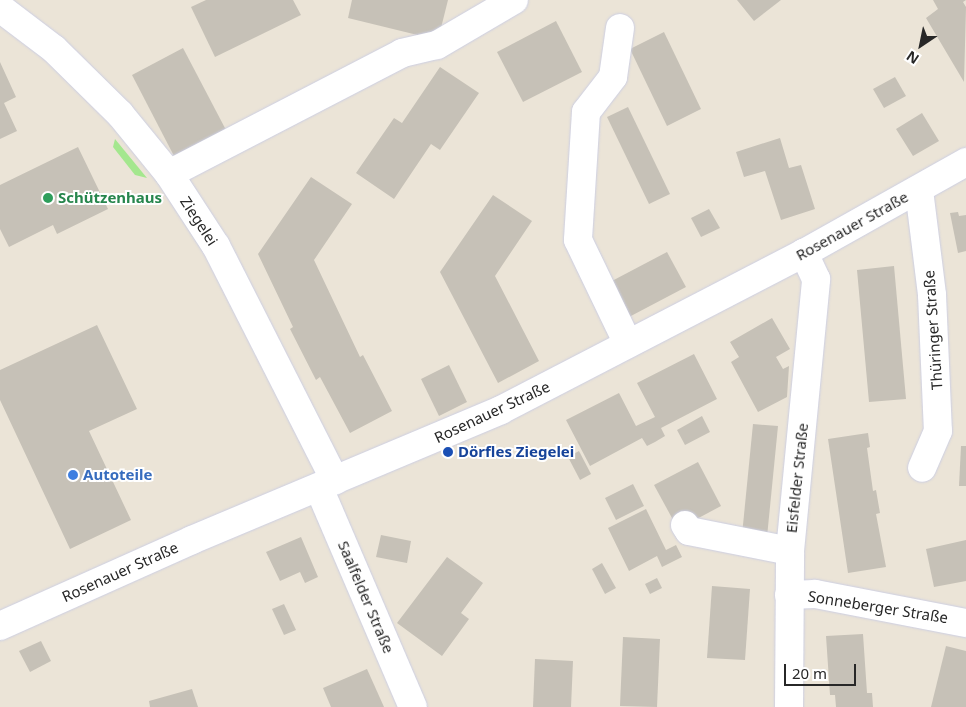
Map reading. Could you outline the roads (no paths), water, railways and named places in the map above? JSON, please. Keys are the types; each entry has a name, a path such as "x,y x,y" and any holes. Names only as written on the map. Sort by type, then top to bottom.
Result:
{"street":[{"path":"169,174 402,53 437,45 514,0"},
{"name":"Ziegelei","path":"0,8 54,50 114,107 144,139 169,174 216,246 327,484"},
{"path":"620,28 613,78 586,112 578,240 628,344"},
{"name":"Rosenauer Straße","path":"0,626 192,540 501,410 804,253 966,162"},
{"name":"Thüringer Straße","path":"919,190 932,294 938,431 922,468"},
{"name":"Eisfelder Straße","path":"789,707 790,551 816,280 804,253"},
{"name":"Saalfelder Straße","path":"327,484 413,707"},
{"path":"685,525 689,531 790,551"},
{"name":"Sonneberger Straße","path":"789,595 815,594 966,623"}],"place":[{"name":"Schützenhaus","path":"48,198"},
{"name":"Dörfles Ziegelei","path":"448,452"},
{"name":"Autoteile","path":"73,475"}]}
